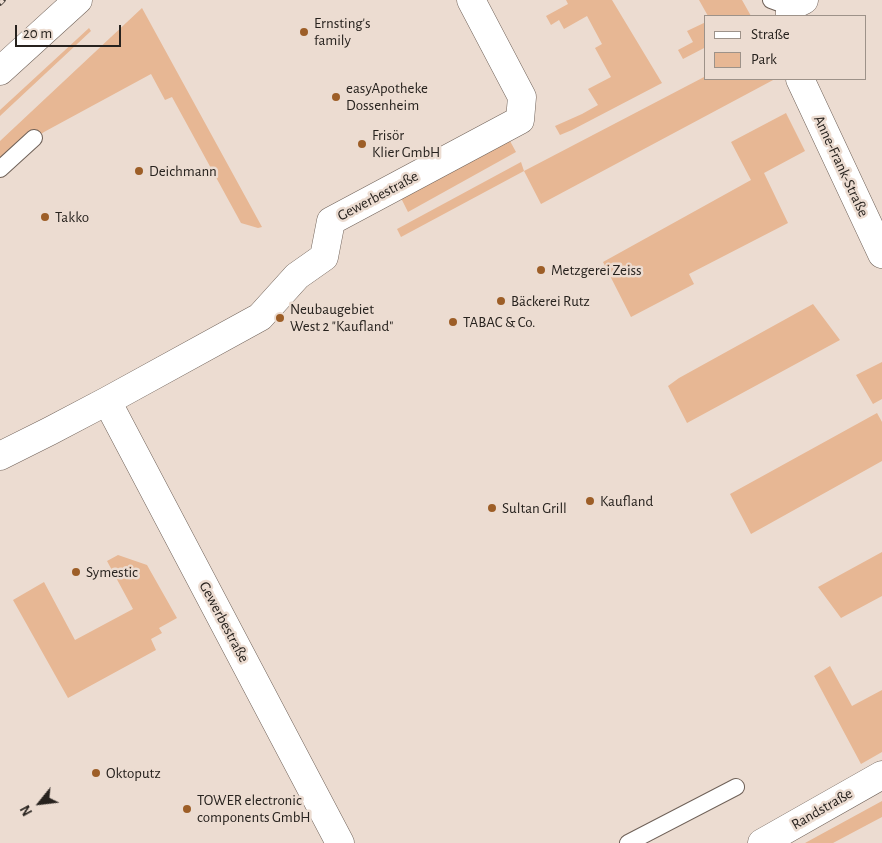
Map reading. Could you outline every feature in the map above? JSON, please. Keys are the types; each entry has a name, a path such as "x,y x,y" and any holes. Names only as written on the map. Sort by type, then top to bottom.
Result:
{"street":[{"path":"0,71 78,0"},
{"name":"Gewerbestraße","path":"0,456 107,401 260,317 297,276 324,258 331,221 520,120 522,97 471,0"},
{"name":"Anne-Frank-Straße","path":"800,80 882,254"},
{"name":"Gewerbestraße","path":"107,401 336,841"},
{"name":"Randstraße","path":"762,843 882,775"}],"lane":[{"path":"0,169 34,138"},
{"path":"628,843 736,787"}],"green space":[{"path":"566,0 612,0 662,83 560,135 555,126 598,105 588,89 611,77 595,48 602,44 587,16 564,29 559,20 551,25 546,16 568,4"},
{"path":"699,0 742,0 750,15 707,15"},
{"path":"142,8 262,227 258,228 241,223 172,97 165,100 151,74 44,132 0,164 0,141"},
{"path":"704,23 704,48 683,59 678,50 693,42 687,31"},
{"path":"89,28 91,31 0,116 0,110"},
{"path":"704,77 704,80 773,80 541,204 524,171"},
{"path":"786,113 805,151 764,173 788,223 689,274 694,284 631,317 603,262 751,180 731,142"},
{"path":"510,141 516,152 408,212 401,198"},
{"path":"521,162 524,171 401,237 397,229"},
{"path":"813,304 840,340 687,423 668,386 679,378"},
{"path":"882,362 882,399 873,404 856,375"},
{"path":"877,413 882,422 882,461 751,534 730,494"},
{"path":"882,552 882,596 841,618 818,587"},
{"path":"118,555 147,565 177,618 159,628 162,633 151,639 156,650 68,698 13,600 44,582 75,640 133,609 107,561"},
{"path":"830,666 852,706 882,690 882,752 861,764 814,676"},
{"path":"882,801 882,817 833,843 805,843"}],"railway":[{"path":"0,3 3,0"}],"place":[{"name":"Ernsting's family","path":"304,32"},
{"name":"easyApotheke Dossenheim","path":"336,97"},
{"name":"Frisör Klier GmbH","path":"362,144"},
{"name":"Deichmann","path":"139,171"},
{"name":"Takko","path":"45,217"},
{"name":"Metzgerei Zeiss","path":"541,270"},
{"name":"Bäckerei Rutz","path":"501,301"},
{"name":"Neubaugebiet West 2 \"Kaufland\"","path":"280,318"},
{"name":"TABAC & Co.","path":"453,322"},
{"name":"Kaufland","path":"590,501"},
{"name":"Sultan Grill","path":"492,508"},
{"name":"Symestic","path":"76,572"},
{"name":"Oktoputz","path":"96,773"},
{"name":"TOWER electronic components GmbH","path":"187,809"}]}
